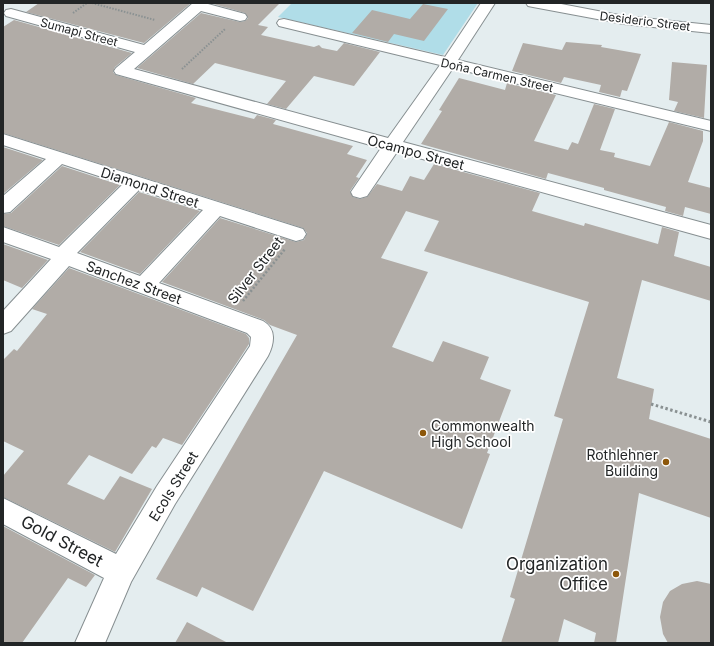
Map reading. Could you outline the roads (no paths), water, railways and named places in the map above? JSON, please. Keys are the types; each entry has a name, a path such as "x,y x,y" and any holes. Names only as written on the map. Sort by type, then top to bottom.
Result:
{"street":[{"path":"7,16 26,3"},
{"path":"360,192 449,63 488,3"},
{"name":"Desiderio Street","path":"533,3 624,20 711,29"},
{"path":"146,50 200,5 240,17"},
{"name":"Sumapi Street","path":"7,16 146,50"},
{"name":"Doña Carmen Street","path":"284,23 711,126"},
{"name":"Ocampo Street","path":"146,50 122,71 711,232"},
{"name":"Diamond Street","path":"3,139 296,234"},
{"path":"3,207 59,157"},
{"path":"3,326 64,256 136,182"},
{"path":"144,286 216,208"},
{"name":"Sanchez Street","path":"4,235 259,329 262,334"},
{"name":"Ecols Street","path":"90,643 121,572 166,495 260,350 263,344 262,334"},
{"name":"Gold Street","path":"3,510 121,572"}],"place":[{"name":"Commonwealth High School","path":"423,433"},
{"name":"Rothlehner Building","path":"666,462"},
{"name":"Organization Office","path":"616,574"}]}
